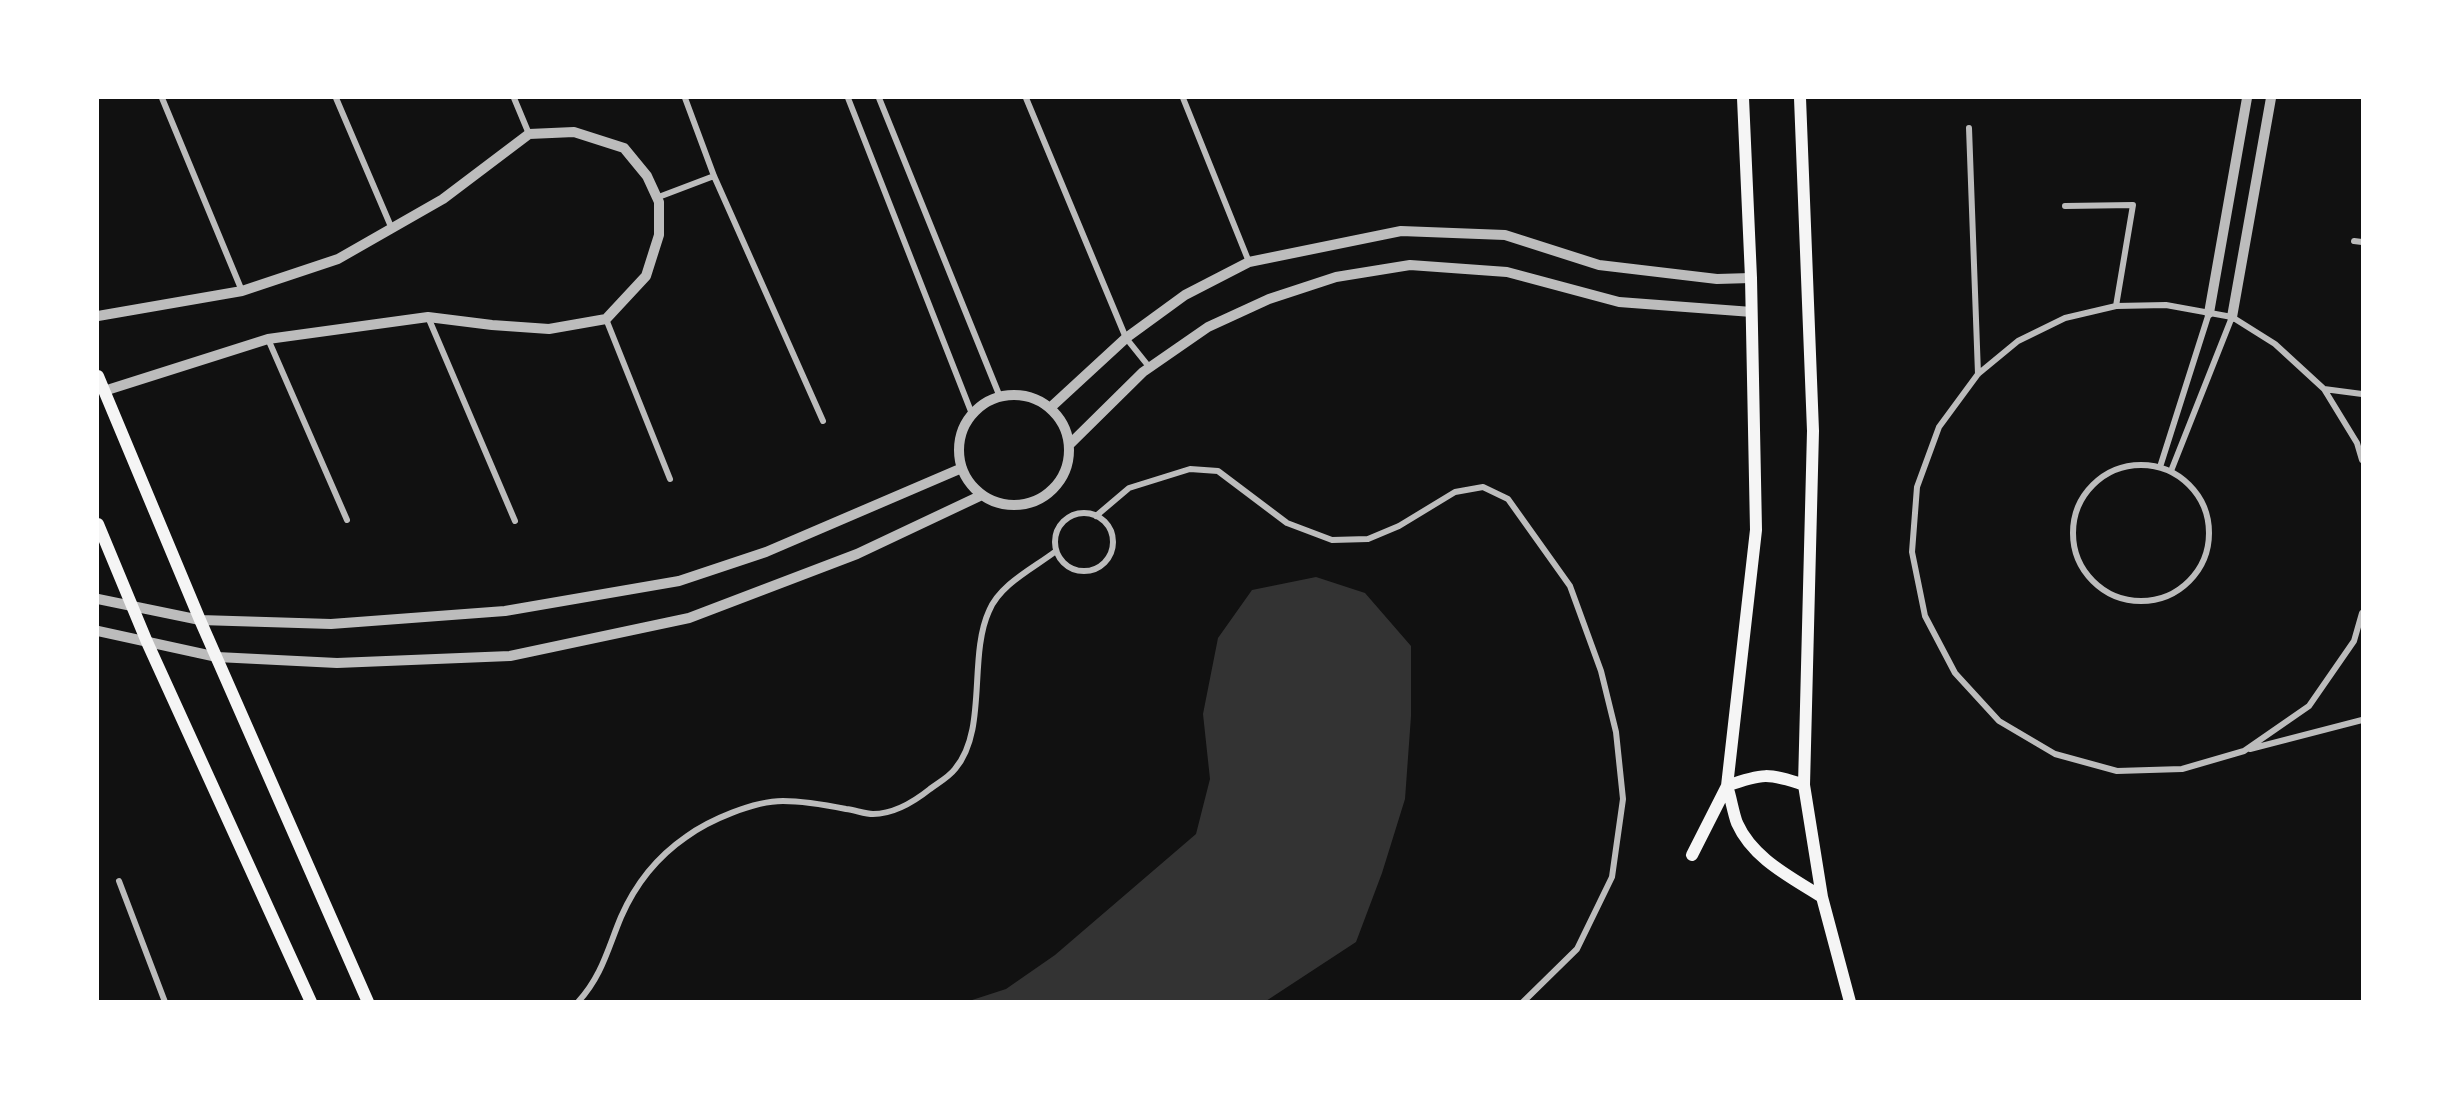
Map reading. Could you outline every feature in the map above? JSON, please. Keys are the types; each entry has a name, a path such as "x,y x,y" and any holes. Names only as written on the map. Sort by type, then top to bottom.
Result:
{"main road":[{"path":"1692,855 1727,786 1756,530 1751,278 1743,98"},
{"path":"1800,98 1813,431 1803,785 1822,897 1850,1002"},
{"path":"98,376 200,620 368,1002"},
{"path":"98,524 147,642 311,1002"},
{"path":"1727,786 1755,776 1780,777 1803,785"},
{"path":"1727,786 1737,823 1750,845 1774,866 1822,897"}],"street":[{"path":"162,98 242,291"},
{"path":"336,98 392,230"},
{"path":"514,98 529,134"},
{"path":"685,98 714,176 823,421"},
{"path":"848,98 972,414"},
{"path":"879,98 1000,397"},
{"path":"1026,98 1126,338 1150,368"},
{"path":"1184,98 1249,262"},
{"path":"2160,467 2210,313 2247,98"},
{"path":"2170,471 2232,317 2271,98"},
{"path":"1969,128 1978,374"},
{"path":"98,316 242,291 338,259 392,230 442,199 529,134 574,132 624,148 647,176 659,202 659,234 646,276 606,319 549,329 428,317 268,339 104,391"},
{"path":"656,198 714,176"},
{"path":"2065,207 2133,205 2116,306"},
{"path":"1050,408 1126,338 1185,295 1249,262 1401,231 1505,235 1609,266 1717,279 1751,278"},
{"path":"2354,241 2362,242"},
{"path":"1069,445 1150,368 1208,327 1269,299 1336,277 1410,265 1507,272 1619,302 1752,312"},
{"path":"2362,460 2357,442 2324,389 2275,344 2232,317 2166,305 2116,306 2065,318 2018,341 1978,374 1939,427 1917,488 1912,552 1925,616 1955,673 1999,720 2055,754 2117,771 2182,769 2362,720"},
{"path":"428,317 515,521"},
{"path":"606,319 670,479"},
{"path":"268,339 347,520"},
{"path":"2324,389 2362,394"},
{"path":"1018,395 1035,399 1050,408 1066,431 1069,445 1068,463 1061,480 1050,493 1034,502 1016,506 998,503 982,495 970,483 962,468 959,449 963,431 972,414 985,403 1000,397 1018,395"},
{"path":"2138,464 2160,467 2188,483 2202,501 2209,522 2208,544 2202,565 2188,583 2170,595 2160,598 2149,601 2127,600 2106,592 2089,578 2078,560 2072,538 2074,516 2083,496 2097,479 2117,468 2138,464"},
{"path":"98,599 200,620 331,624 505,611 679,581 766,552 962,468"},
{"path":"1096,516 1129,488 1190,469 1218,471 1287,523 1332,540 1368,539 1399,526 1455,492 1483,487 1508,499 1570,586 1601,671 1616,732 1623,800 1612,877 1577,949 1523,1002"},
{"path":"98,631 217,657 337,663 510,656 689,618 857,554 982,495"},
{"path":"1086,513 1096,516 1109,529 1112,537 1112,547 1103,564 1086,571 1077,570 1061,560 1056,551 1056,533 1068,518 1086,513"},
{"path":"578,1002 588,991 607,956 621,918 636,887 656,862 686,836 746,808 781,801 817,803 874,814 911,804 956,769 972,737 980,646 989,610 1005,589 1056,551"},
{"path":"2244,751 2308,705 2354,641 2362,613"},
{"path":"118,881 165,1002"}],"shaded area":[{"path":"1316,577 1365,593 1411,646 1411,716 1405,799 1382,873 1356,942 1266,1001 969,1001 1006,989 1055,955 1196,834 1210,779 1203,714 1218,638 1252,590"}]}
